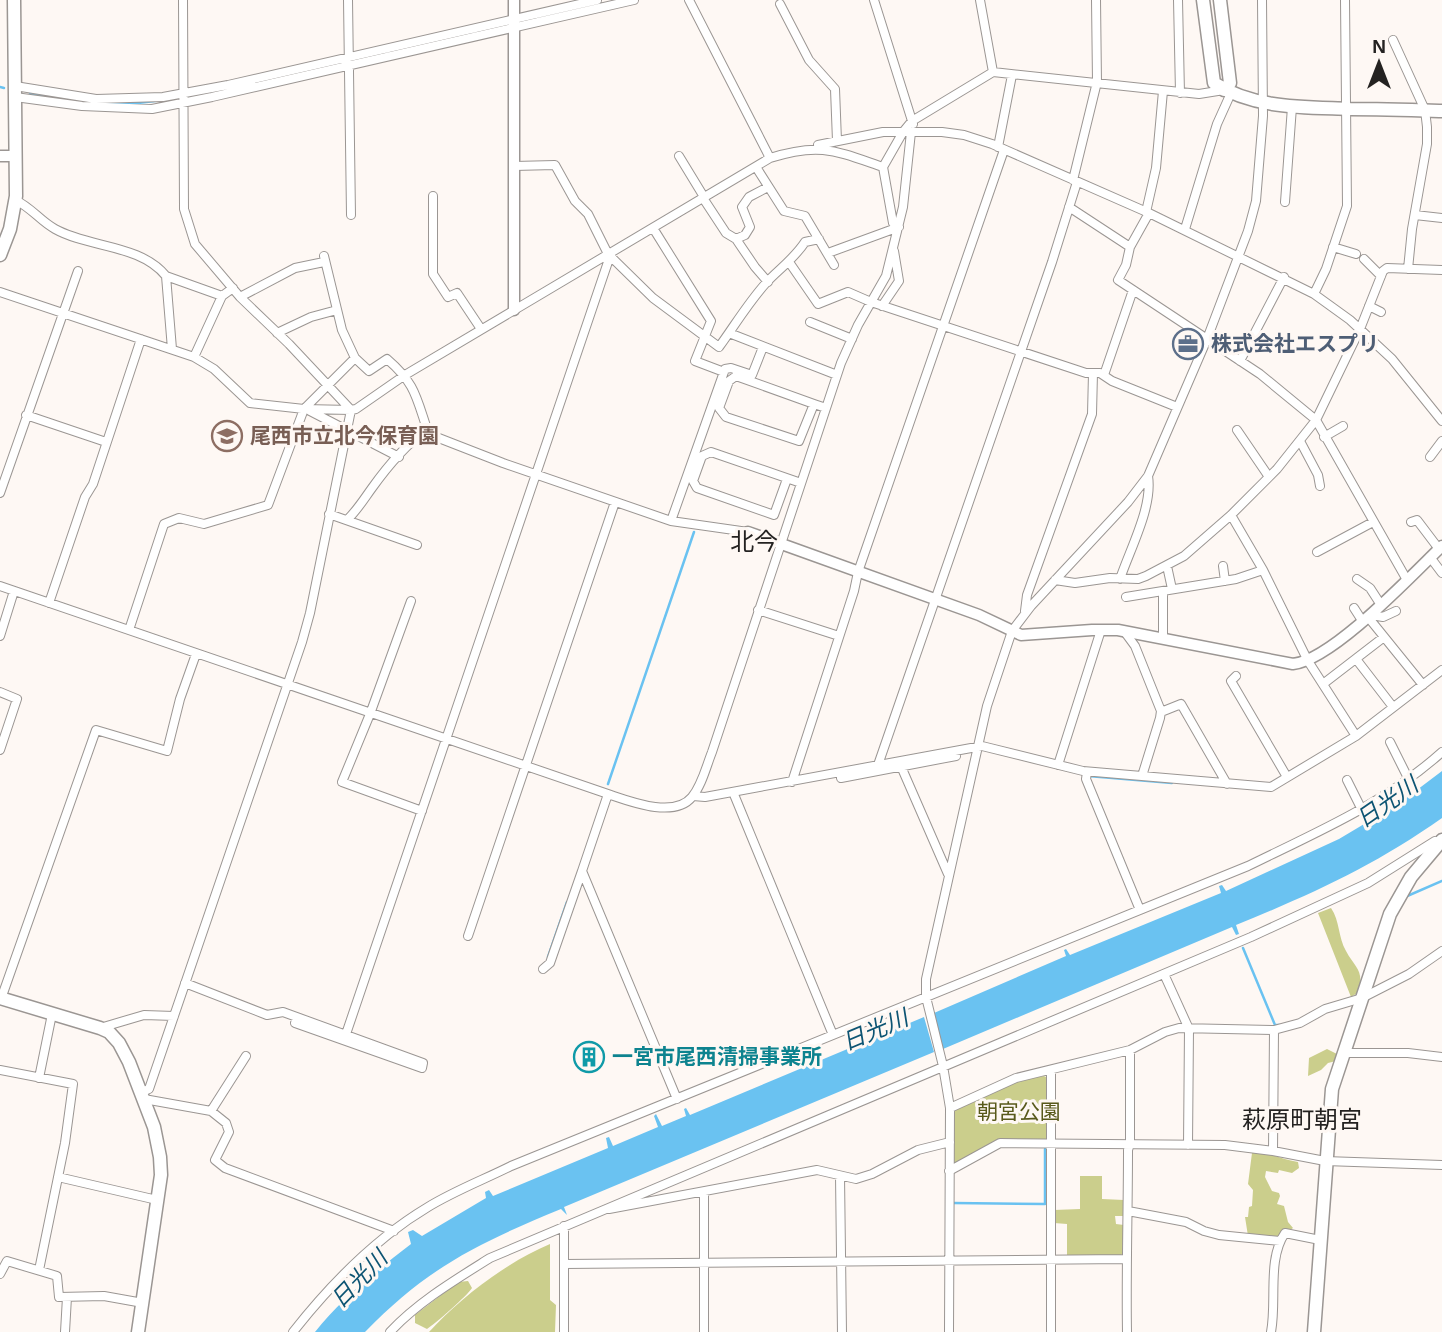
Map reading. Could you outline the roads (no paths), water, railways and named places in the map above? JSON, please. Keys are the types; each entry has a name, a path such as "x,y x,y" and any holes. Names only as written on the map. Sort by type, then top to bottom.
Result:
{"main road":[{"path":"0,255 10,229 6,215 15,200 14,0"},
{"path":"1203,0 1214,83 1228,91 1251,101 1292,107 1442,111"},
{"path":"1220,0 1230,83 1228,91"},
{"path":"1314,1332 1332,1088 1390,914 1411,877 1442,838"},
{"path":"1,999 100,1028 119,1043 143,1096 158,1140 161,1175 138,1332"}],"street":[{"path":"183,0 184,209 195,244 240,297 329,385 351,411"},
{"path":"348,0 351,215"},
{"path":"514,0 514,310"},
{"path":"514,24 597,0"},
{"path":"15,92 128,109 152,109 184,98 634,0"},
{"path":"689,0 770,158"},
{"path":"0,586 632,802 666,807 687,803 693,796 712,752 837,375 852,339 886,276 900,227 912,121 874,0"},
{"path":"980,0 993,72"},
{"path":"878,765 1069,207 1097,82 1096,0"},
{"path":"1178,0 1180,93"},
{"path":"949,1332 950,1108 943,1066 926,998 930,959 976,750 987,706 1012,631 1055,580 1128,502 1147,476 1207,339 1239,257 1256,201 1263,102 1262,0"},
{"path":"1314,293 1347,206 1345,0"},
{"path":"780,4 809,60 835,89 837,141"},
{"path":"1394,40 1425,110 1427,144 1408,269"},
{"path":"912,121 993,72 1180,93 1228,91 1185,229"},
{"path":"792,782 858,572 944,326 1001,148 1012,75"},
{"path":"1163,91 1156,168 1148,213 1130,247 1126,265 1118,280 1240,361 1316,420 1407,580"},
{"path":"1285,202 1292,107"},
{"path":"0,292 194,357 214,369 250,403 351,411 481,329 770,158 883,132 954,133 1001,148 1185,229 1314,293 1360,329 1392,359 1442,421"},
{"path":"900,227 893,223 883,167 910,132"},
{"path":"796,150 818,148 837,151 883,167"},
{"path":"0,156 16,156"},
{"path":"679,156 726,233 736,239 768,282"},
{"path":"514,166 555,165 575,201 588,214 609,255 653,298 719,347 743,311 768,282 805,243 819,239"},
{"path":"756,167 784,211 805,216 834,265"},
{"path":"736,239 745,235 750,227 742,207 749,197 768,187"},
{"path":"433,196 433,274 448,297 457,293 481,329"},
{"path":"15,200 27,206 52,228 67,235 141,258 166,276 222,296"},
{"path":"1069,207 1130,247"},
{"path":"1415,215 1442,218"},
{"path":"828,253 900,227"},
{"path":"653,228 710,321 695,361 724,372"},
{"path":"1333,247 1360,256 1381,276"},
{"path":"882,306 899,281 893,250"},
{"path":"345,1038 609,255"},
{"path":"240,297 295,268 324,259 342,330 355,358 369,371 387,359 405,375 414,390 431,435 671,521 748,532 979,615 1021,635 1125,631 1266,661 1293,664 1308,661 1367,618 1441,548 1418,520 1411,522"},
{"path":"789,262 818,304 848,292 882,306 1086,373 1100,373 1112,381 1177,407"},
{"path":"1055,580 1075,583 1138,579 1184,555 1231,515 1269,477 1316,420 1360,329 1383,271 1387,268 1442,270"},
{"path":"0,493 78,271"},
{"path":"166,276 172,349"},
{"path":"1240,361 1283,277"},
{"path":"194,357 222,296 233,288"},
{"path":"1104,375 1133,290"},
{"path":"1369,306 1381,312"},
{"path":"277,332 311,317 337,310"},
{"path":"810,322 852,339"},
{"path":"729,333 837,375"},
{"path":"49,603 85,497 93,484 141,339"},
{"path":"671,521 725,369 731,368 752,375 763,347"},
{"path":"129,631 164,524 179,519 204,524 268,505 304,408 355,358"},
{"path":"1025,614 1027,595 1092,414 1093,373"},
{"path":"814,404 799,441 726,417 719,408 729,381 736,376 826,408"},
{"path":"304,408 399,457"},
{"path":"351,411 310,613 149,1089 143,1096 211,1111 226,1123 229,1132 215,1160 219,1165 394,1231"},
{"path":"26,415 106,442"},
{"path":"1324,437 1343,426"},
{"path":"348,519 416,437 427,429"},
{"path":"1237,430 1269,477"},
{"path":"1300,441 1318,475 1320,486"},
{"path":"1430,457 1442,441"},
{"path":"787,479 774,515 697,488 693,481 702,456 711,452 787,479 800,484"},
{"path":"1120,579 1150,491 1147,476"},
{"path":"468,936 615,502"},
{"path":"329,514 417,545"},
{"path":"1231,515 1263,570 1308,661 1356,736"},
{"path":"1317,552 1373,522"},
{"path":"1430,558 1442,573"},
{"path":"1167,566 1172,590"},
{"path":"1223,566 1225,580"},
{"path":"1126,597 1225,580 1263,570"},
{"path":"1357,579 1370,588 1381,605"},
{"path":"0,636 14,591"},
{"path":"1163,591 1163,639"},
{"path":"411,601 342,782 422,811"},
{"path":"1354,608 1367,618 1423,685"},
{"path":"758,610 839,636"},
{"path":"1367,618 1383,617 1396,611"},
{"path":"1058,765 1101,630"},
{"path":"1125,631 1135,646 1161,712 1142,776"},
{"path":"1323,684 1384,637"},
{"path":"1,999 96,730 167,751 180,699 197,654"},
{"path":"1356,659 1393,707"},
{"path":"693,796 734,794 976,750 982,746 1087,772 1271,787 1356,736 1442,670"},
{"path":"1236,676 1231,681 1287,777"},
{"path":"0,692 17,699 3,729 0,750"},
{"path":"1161,712 1181,704 1227,784"},
{"path":"1390,742 1409,780"},
{"path":"293,1332 325,1294 362,1257 428,1207 511,1166 1248,866 1362,810 1409,780 1442,752"},
{"path":"734,794 878,765 900,764"},
{"path":"900,764 949,876"},
{"path":"1087,772 1086,779 1140,909"},
{"path":"1347,780 1362,810"},
{"path":"543,969 550,963 608,794"},
{"path":"734,794 833,1035"},
{"path":"390,1332 443,1287 490,1258 1164,974 1368,883 1442,838"},
{"path":"582,871 677,1099"},
{"path":"950,1108 1016,1079 1130,1050 1165,1032 1189,1028 1275,1030 1300,1023 1325,1009 1362,998 1409,974 1442,951"},
{"path":"1164,974 1189,1028 1188,1145"},
{"path":"185,983 267,1015 283,1012 297,1017 345,1038 422,1068 423,1063 345,1038"},
{"path":"39,1078 52,1014"},
{"path":"100,1028 144,1015 174,1016"},
{"path":"1273,1151 1275,1030"},
{"path":"1127,1332 1130,1050"},
{"path":"1344,1053 1408,1053 1442,1058"},
{"path":"211,1111 246,1056"},
{"path":"0,1070 73,1084 39,1270"},
{"path":"1051,1070 1051,1332"},
{"path":"606,1208 612,1210 817,1170 840,1176 863,1177 918,1150 950,1142"},
{"path":"949,1171 1000,1143 1225,1145 1325,1161 1442,1165"},
{"path":"840,1176 842,1332"},
{"path":"58,1177 157,1200"},
{"path":"704,1192 704,1332"},
{"path":"1128,1211 1186,1222 1219,1235 1280,1241"},
{"path":"564,1226 565,1332"},
{"path":"1271,1332 1280,1241 1285,1233 1320,1240"},
{"path":"564,1264 1126,1259"},
{"path":"0,1274 7,1261 57,1276 59,1297 104,1296 143,1303"},
{"path":"65,1332 67,1297"}],"water":[{"path":"1442,771 1442,818 1367,865 1236,925 1239,934 1236,935 1232,927 943,1049 934,1013 1066,956 1066,949 1070,955 1221,893 1219,886 1222,885 1226,891 1339,839 1401,802"},
{"path":"924,1017 934,1052 564,1207 567,1215 561,1209 505,1233 433,1273 388,1309 365,1332 315,1332 348,1296 411,1244 408,1232 413,1230 422,1236 486,1198 485,1192 489,1190 493,1196 608,1148 606,1138 609,1137 613,1146 658,1127 654,1116 656,1114 662,1126 686,1116 686,1108 690,1115"}],"waterway":[{"path":"262,81 286,76"},
{"path":"0,87 4,88"},
{"path":"30,94 58,99"},
{"path":"99,103 138,103 180,98"},
{"path":"68,100 93,102"},
{"path":"608,784 694,532"},
{"path":"1088,776 1172,783"},
{"path":"1405,897 1442,881"},
{"path":"548,957 567,902"},
{"path":"1243,948 1275,1025 1279,1025"},
{"path":"953,1203 1045,1204 1045,1149"}],"place":[{"name":"株式会社エスプリ","path":"1188,344"},
{"name":"尾西市立北今保育園","path":"227,436"},
{"name":"一宮市尾西清掃事業所","path":"589,1057"}],"district":[{"name":"北今","path":"754,542"},
{"name":"萩原町朝宮","path":"1302,1120"}],"water label":[{"name":"日光川","path":"1387,802"},
{"name":"日光川","path":"875,1030"},
{"name":"日光川","path":"359,1279"}],"park label":[{"name":"朝宮公園","path":"1019,1112"}]}
